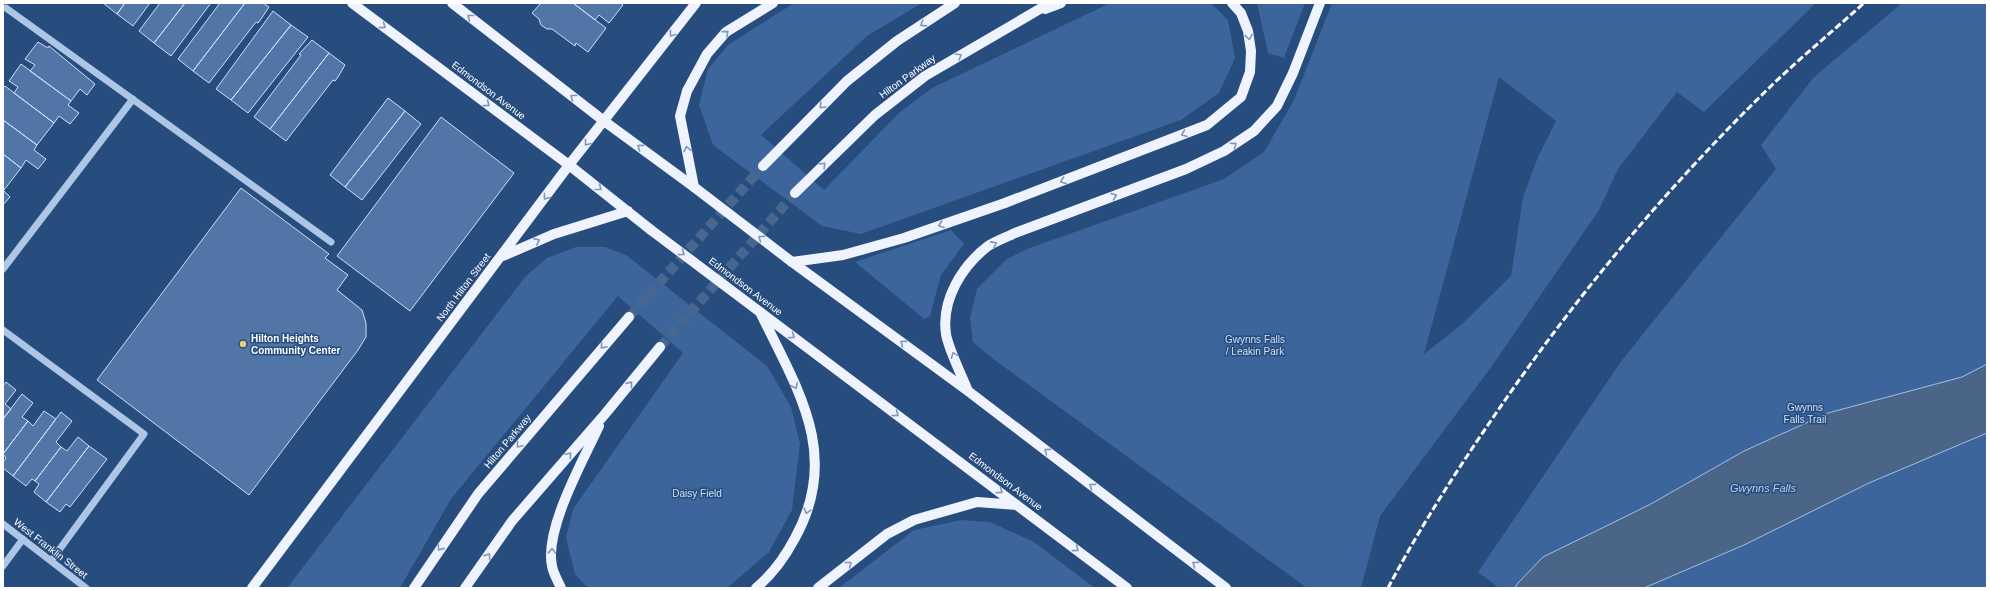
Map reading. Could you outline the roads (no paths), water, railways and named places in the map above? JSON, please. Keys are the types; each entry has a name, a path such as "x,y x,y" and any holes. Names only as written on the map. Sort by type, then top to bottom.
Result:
{"main road":[{"name":"Edmondson Avenue","path":"352,3 569,165 651,230 1127,588"},
{"path":"452,3 604,121 792,262 968,391 1226,588"},
{"name":"North Hilton Street","path":"252,588 569,165 696,3"},
{"path":"694,187 680,116 686,91 707,54 726,32 773,3"},
{"path":"763,166 847,81 897,41 955,3"},
{"name":"Hilton Parkway","path":"795,192 874,115 919,80 1050,3"},
{"path":"1028,15 1061,3"},
{"path":"792,262 843,255 904,238 1005,203 1207,125 1241,97 1250,72 1251,50 1248,31 1241,13 1232,3"},
{"path":"968,391 946,334 947,312 952,291 968,265 988,246 1015,233 1186,169 1224,151 1254,131 1277,106 1293,73 1320,3"},
{"path":"501,257 554,234 628,211"},
{"path":"756,588 784,558 805,520 815,485 815,446 805,405 760,312"},
{"name":"Hilton Parkway","path":"414,588 478,494 629,317"},
{"path":"465,588 512,521 605,414 660,347"},
{"path":"561,588 552,565 552,540 560,509 605,414"},
{"path":"818,588 887,534 914,520 978,502 1018,505"}],"street":[{"path":"6,7 331,242"},
{"path":"3,269 133,99"},
{"path":"3,330 144,434 51,561"},
{"name":"West Franklin Street","path":"3,524 86,588"},
{"path":"3,566 23,539"}],"water":[{"name":"Gwynns Falls","path":"1987,364 1987,433 1869,483 1744,545 1644,588 1515,588 1543,557 1649,505 1744,451 1828,413 1962,377"}],"tunnel":[{"path":"629,317 763,166"},
{"path":"660,347 795,193"}],"railway":[{"path":"1388,588 1436,504 1490,422 1521,377 1621,247 1693,165 1731,126 1781,76 1864,3"}],"place":[{"name":"Hilton Heights Community Center","path":"243,344"}],"park label":[{"name":"Gwynns Falls / Leakin Park","path":"1255,344"},
{"name":"Gwynns Falls Trail","path":"1805,412"},
{"name":"Daisy Field","path":"697,493"}]}
